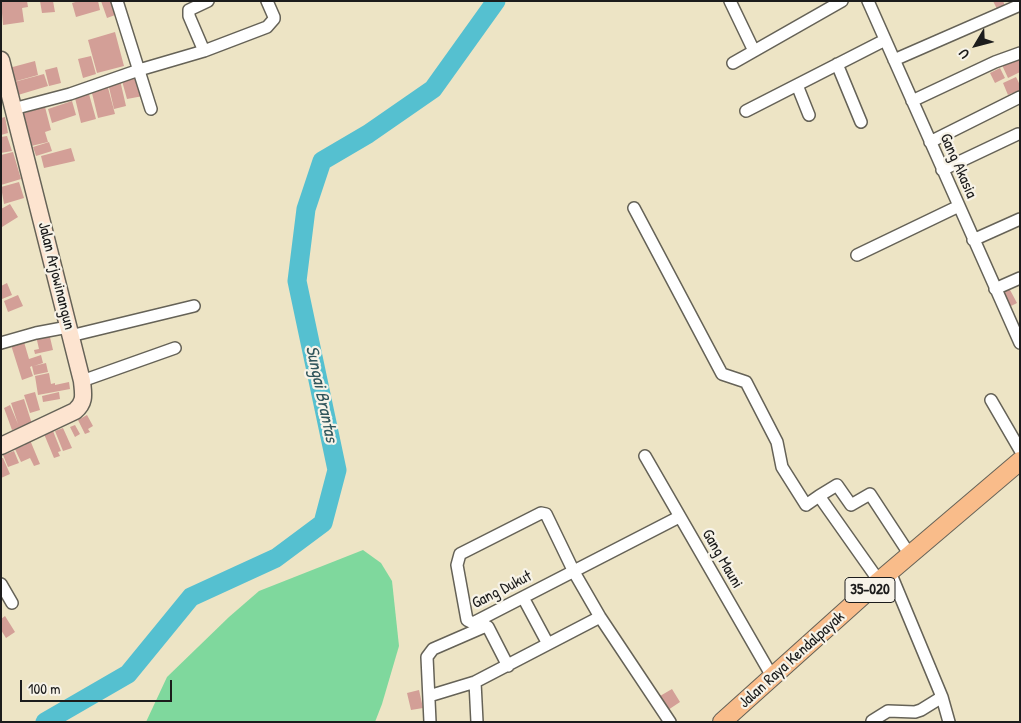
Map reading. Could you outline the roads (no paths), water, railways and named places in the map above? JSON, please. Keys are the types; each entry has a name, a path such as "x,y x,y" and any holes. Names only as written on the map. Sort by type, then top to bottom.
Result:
{"main road":[{"name":"Jalan Arjowinangun","path":"1,60 8,104 82,381 84,398 79,408 1,446"},
{"name":"Jalan Raya Kendalpayak","path":"722,722 910,555 1020,461"}],"street":[{"path":"117,1 151,109"},
{"path":"204,51 188,16 189,10 208,1"},
{"path":"8,104 70,94 139,70 204,51 266,27 274,19 267,1"},
{"path":"730,1 754,51"},
{"path":"733,63 842,1"},
{"name":"Gang Akasia","path":"868,1 1020,343"},
{"path":"894,60 1020,5"},
{"path":"746,111 885,40"},
{"path":"912,101 995,62 1020,53"},
{"path":"837,64 861,122"},
{"path":"797,85 809,115"},
{"path":"930,142 1020,97"},
{"path":"942,170 1018,134"},
{"path":"858,255 959,206"},
{"path":"634,208 722,374 746,382 777,442 782,467 806,505 837,484 850,505 870,494 910,555"},
{"path":"973,240 1020,219"},
{"path":"995,289 1020,278"},
{"path":"1,343 36,333 69,331 194,306"},
{"path":"82,381 175,348"},
{"path":"991,400 1020,450"},
{"name":"Gang Mauni","path":"645,456 773,678"},
{"path":"819,496 885,577 942,697 949,722"},
{"name":"Gang Dukut","path":"541,513 546,514 574,572 473,623 467,620 457,565 460,554 541,513"},
{"path":"670,722 600,617 574,572 679,517"},
{"path":"1,584 12,603"},
{"path":"526,603 548,644"},
{"path":"429,696 475,682 600,617"},
{"path":"430,722 427,657 433,649 482,626 488,627 508,666"},
{"path":"475,682 477,722"},
{"path":"872,720 888,711 915,712 942,697"}],"waterway":[{"name":"Sungai Brantas","path":"45,722 128,674 191,597 276,558 323,523 337,470 297,281 306,209 322,161 368,134 433,89 496,1"}]}
